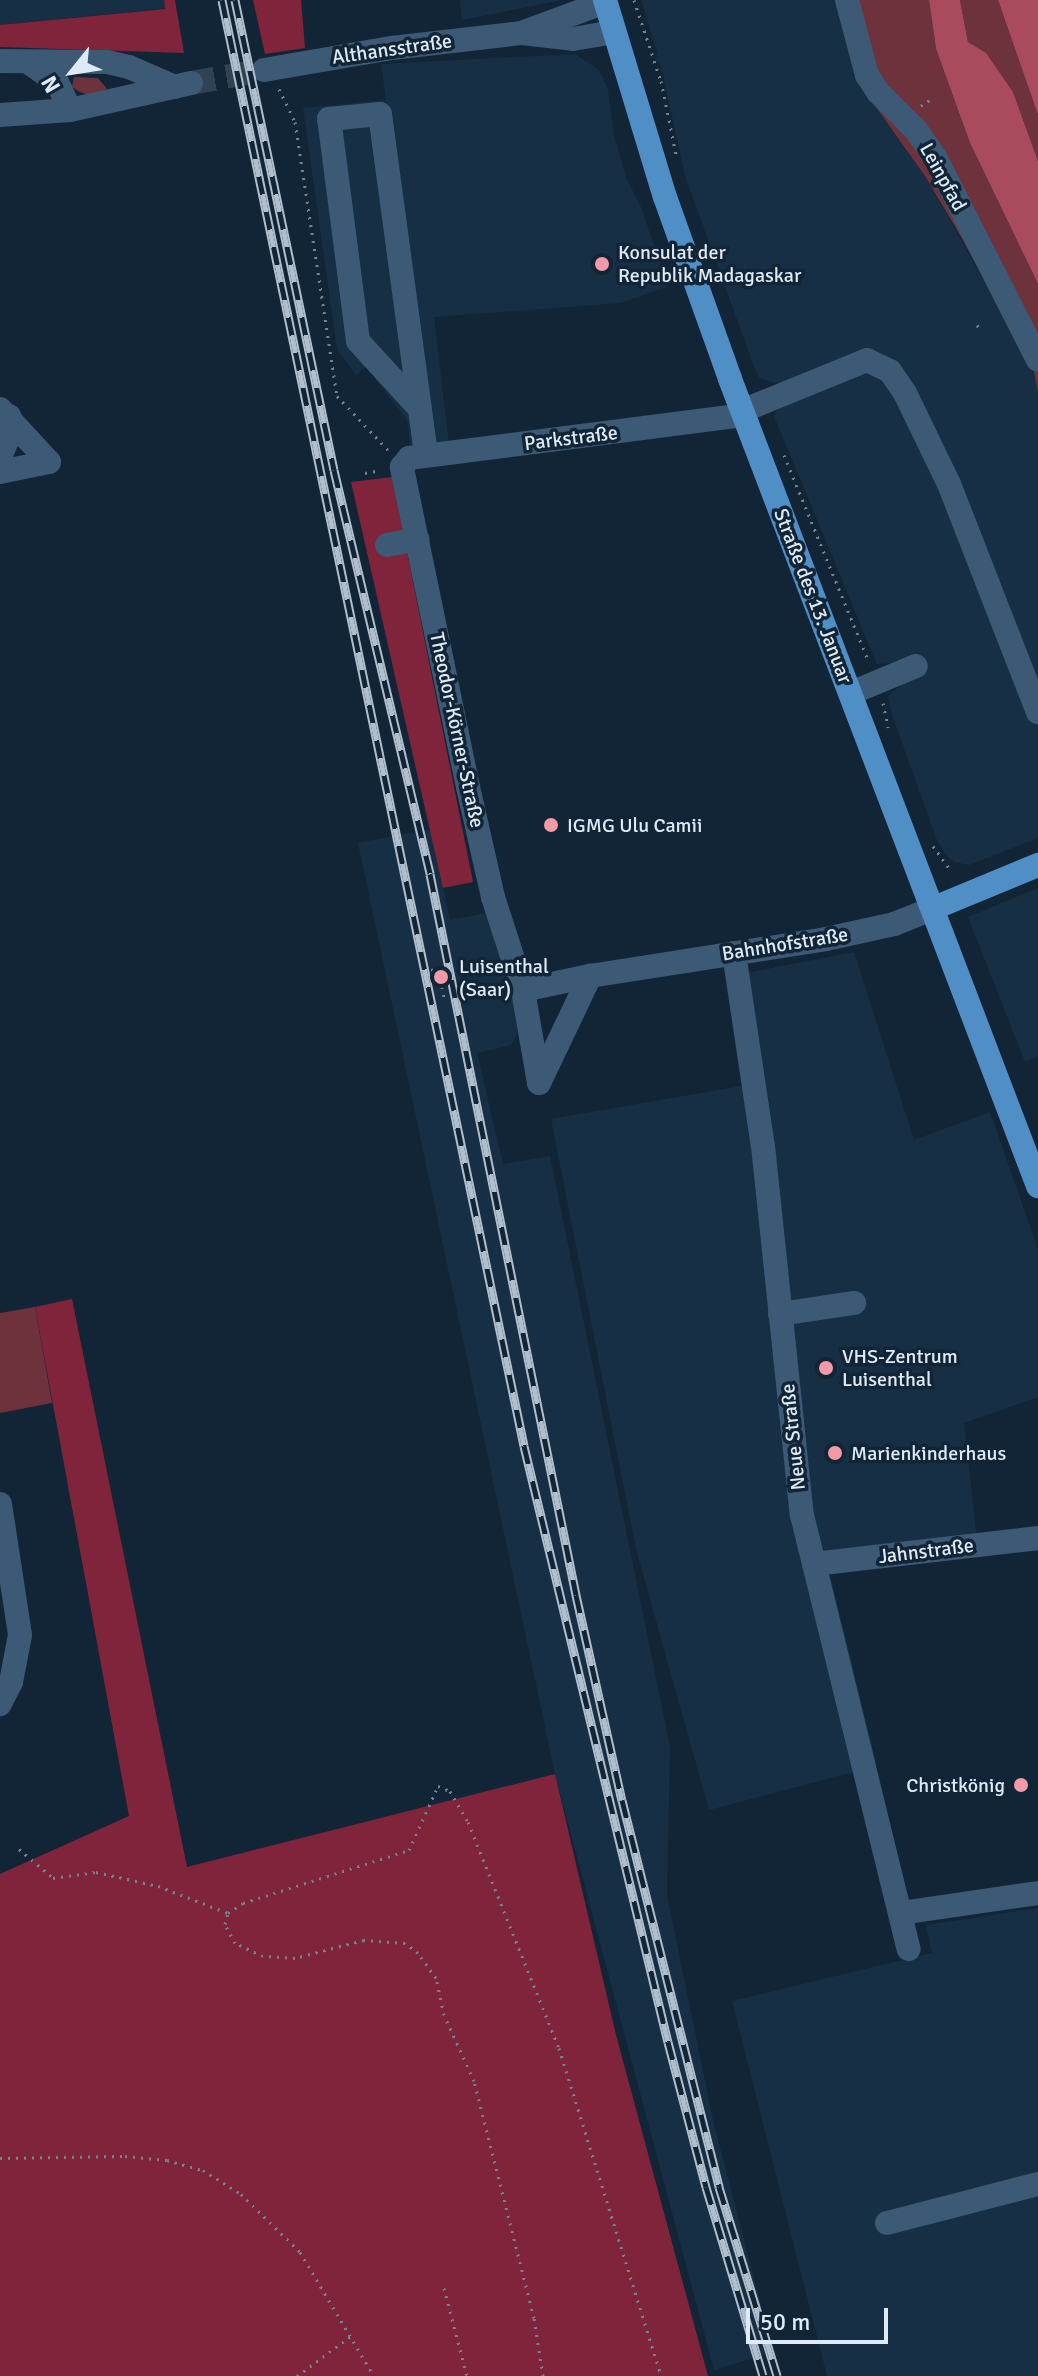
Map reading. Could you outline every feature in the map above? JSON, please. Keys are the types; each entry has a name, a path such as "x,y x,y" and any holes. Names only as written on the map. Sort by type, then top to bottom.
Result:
{"main road":[{"name":"Straße des 13. Januar","path":"605,1 665,197 743,413 1038,1186"},
{"name":"Bahnhofstraße","path":"934,908 1038,865"}],"street":[{"name":"Leinpfad","path":"847,0 867,75 878,92 916,130 936,159 1038,360"},
{"name":"Althansstraße","path":"268,68 522,33 605,1"},
{"name":"Althansstraße","path":"522,33 573,39 614,32"},
{"path":"0,61 107,62 183,85 70,110 0,115"},
{"path":"28,62 57,82 70,110"},
{"path":"420,409 358,341 329,119 380,114 420,409 426,455"},
{"name":"Parkstraße","path":"402,467 409,458 426,455 743,413 867,360 890,371 905,393 949,484 1038,712"},
{"path":"0,457 10,434 4,413"},
{"path":"0,472 49,462 4,413"},
{"name":"Theodor-Körner-Straße","path":"402,467 493,897 523,990 539,1083 590,976"},
{"path":"387,545 417,539"},
{"path":"851,693 916,666"},
{"name":"Bahnhofstraße","path":"523,990 884,926 934,908"},
{"name":"Neue Straße","path":"734,953 754,1073 797,1484 909,1949"},
{"path":"780,1314 854,1303"},
{"path":"0,1504 20,1635 15,1670 0,1704"},
{"name":"Jahnstraße","path":"814,1564 1038,1538"},
{"path":"901,1913 1038,1893"},
{"path":"887,2223 1038,2184"}],"path":[{"path":"634,0 661,81 677,162"},
{"path":"268,68 295,122 337,396 402,467"},
{"path":"922,105 930,100"},
{"path":"977,325 981,330"},
{"path":"780,446 877,682 889,734"},
{"path":"931,844 950,869"},
{"path":"431,970 438,971 445,967"},
{"path":"438,971 444,998"},
{"path":"543,2376 534,2318 474,2081 444,2015 436,1978 418,1953 405,1943 364,1940 295,1958 263,1956 235,1943 225,1924 228,1913 243,1903 409,1850 438,1786 450,1791 468,1822 559,2048 661,2376"},
{"path":"19,1849 53,1878 96,1872 158,1886 228,1913"},
{"path":"0,2158 125,2156 167,2160 203,2170 241,2194 300,2252 374,2376"},
{"path":"444,2288 467,2376"},
{"path":"297,2376 351,2336"}],"shaded area":[{"path":"0,0 164,0 166,8 0,25"},
{"path":"164,0 175,0 184,53 0,47 0,25 165,9"},
{"path":"253,0 301,0 305,48 265,54"},
{"path":"460,0 562,0 462,20"},
{"path":"641,0 839,0 856,79 925,176 1035,372 1038,394 1038,838 969,865 955,862 946,855 937,840 888,696 904,682 896,663 877,664 774,416 779,408 779,384 759,378 752,361 685,176 661,66 656,60 657,52"},
{"path":"839,0 929,0 936,49 970,143 1038,284 1038,393 1034,371 961,237 925,176 856,79"},
{"path":"929,0 960,0 968,42 986,53 1013,92 1038,161 1038,284 970,143 936,49"},
{"path":"960,0 998,0 1038,115 1038,161 1013,92 986,54 968,42"},
{"path":"998,0 1038,0 1038,115"},
{"path":"575,54 599,70 608,89 614,136 626,177 641,207 668,286 621,303 434,317 449,444 411,448 407,420 366,367 356,375 337,349 303,108 386,100 381,64"},
{"path":"74,77 98,78 107,89 91,96 72,87"},
{"path":"392,477 473,882 443,888 351,482"},
{"path":"431,829 450,920 486,913 492,924 516,1009 518,1034 511,1045 477,1053 503,1164 550,1156 670,1747 667,1895 713,2120 773,2352 714,2370 555,1774 358,843"},
{"path":"1038,888 1038,1056 1025,1062 968,917"},
{"path":"854,952 914,1140 990,1112 1038,1249 1038,1397 964,1423 979,1556 830,1574 877,1766 709,1810 636,1549 551,1119 764,1082 746,973"},
{"path":"72,1299 187,1867 555,1774 616,2035 708,2376 0,2376 0,1874 129,1816 35,1307"},
{"path":"35,1307 52,1403 0,1413 0,1313"},
{"path":"1038,1908 1038,2376 827,2376 732,2001 932,1953 926,1925"}],"tunnel":[{"path":"191,83 264,70"}],"railway":[{"path":"222,0 524,1446 668,2042 706,2187 763,2376"},
{"path":"235,0 334,470 430,874 576,1595 622,1800 719,2187 777,2376"}],"place":[{"name":"Konsulat der Republik Madagaskar","path":"602,264"},
{"name":"IGMG Ulu Camii","path":"551,825"},
{"name":"Luisenthal (Saar)","path":"441,977"},
{"name":"VHS-Zentrum Luisenthal","path":"826,1368"},
{"name":"Marienkinderhaus","path":"835,1453"},
{"name":"Christkönig","path":"1021,1785"}]}
